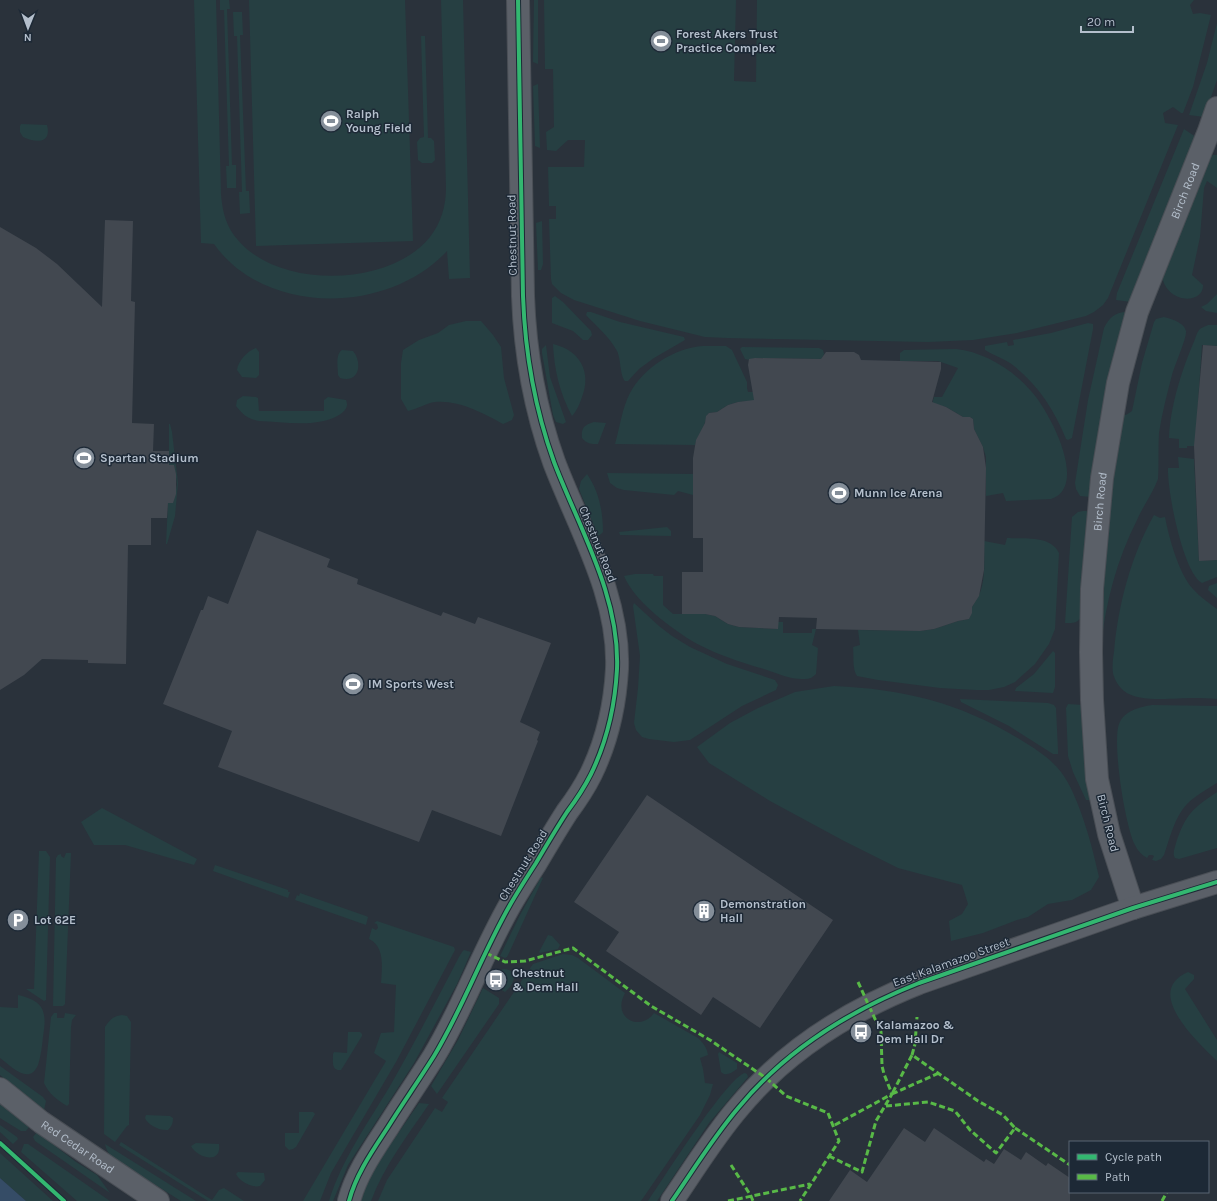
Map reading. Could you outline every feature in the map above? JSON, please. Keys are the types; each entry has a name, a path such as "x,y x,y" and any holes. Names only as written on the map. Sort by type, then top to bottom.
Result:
{"street":[{"name":"Chestnut Road","path":"348,1201 358,1176 376,1144 436,1052 460,1008 510,905 591,774 608,732 615,695 617,666 616,644 609,601 552,455 538,408 530,372 523,303 518,0"},
{"name":"Birch Road","path":"1134,908 1109,834 1097,779 1092,700 1091,630 1092,589 1102,478 1118,383 1137,312 1210,131 1217,108"},
{"name":"East Kalamazoo Street","path":"672,1201 738,1107 779,1066 834,1024 868,1005 919,983 1134,908 1217,882"},
{"name":"Red Cedar Road","path":"0,1089 41,1122 158,1201"}],"green space":[{"path":"194,0 216,0 221,194 228,225 247,249 270,263 298,272 327,276 357,274 386,267 411,254 430,237 440,220 444,208 446,188 441,0 463,0 470,278 449,279 447,251 422,272 393,287 362,296 328,298 295,295 264,285 237,268 214,244 201,243"},
{"path":"220,0 229,0 230,9 227,9 232,165 236,165 236,188 227,188 226,166 229,166 224,10 220,10"},
{"name":"Ralph Young Field","path":"249,0 405,0 413,241 256,246"},
{"path":"534,0 538,0 538,64 533,62"},
{"path":"544,0 736,0 734,81 756,82 757,0 1194,0 1190,5 1193,14 1200,13 1211,15 1193,87 1183,113 1173,107 1163,113 1165,123 1178,125 1108,298 1103,305 1094,312 1086,316 1017,333 973,340 928,342 727,338 705,337 640,321 574,300 561,293 552,284 549,219 556,219 556,206 549,206 548,167 584,167 585,140 568,140 556,151 547,150 546,132 554,127 553,69 545,69"},
{"path":"233,12 242,12 243,35 240,35 246,191 249,191 250,213 240,214 239,192 242,192 237,36 234,36"},
{"path":"1217,23 1217,80 1204,117 1189,115 1207,63"},
{"path":"421,36 425,36 428,138 431,138 434,141 435,160 432,163 422,163 418,160 417,142 420,138 424,137"},
{"path":"538,84 540,148 535,146 533,86"},
{"path":"21,124 47,125 47,136 45,139 37,141 23,137 20,132"},
{"path":"1184,129 1196,137 1131,302 1116,300 1117,293"},
{"path":"1217,155 1217,188 1207,181 1204,188 1200,237 1192,275 1203,285 1202,291 1198,296 1192,298 1177,297 1165,285 1162,276 1210,156"},
{"path":"542,221 543,264 541,270 538,270 536,223"},
{"path":"1217,294 1217,313 1206,311 1201,307 1207,304"},
{"path":"555,296 563,302 591,331 592,335 588,340 583,340 573,331 552,323 552,298"},
{"path":"587,312 620,322 684,337 685,340 654,358 639,369 628,381 625,381 623,379 617,351 607,336 586,315"},
{"path":"1127,312 1114,357 1104,403 1096,450 1091,497 1080,496 1076,489 1075,483 1088,400 1104,328 1113,316 1119,313"},
{"path":"1164,317 1177,321 1183,325 1186,335 1166,396 1159,433 1158,479 1139,515 1118,566 1109,598 1101,647 1101,608 1110,488 1122,414 1126,415 1132,411 1142,363 1154,322 1156,319"},
{"path":"466,321 481,321 501,347 504,378 514,415 512,420 503,424 470,408 453,403 435,402 408,411 401,399 401,363 403,350 419,340 438,333 449,325"},
{"path":"1088,323 1093,324 1093,329 1072,438 1068,440 1066,439 1056,417 1044,397 1020,371 1010,363 985,350 985,346 1007,342 1008,346 1014,345 1013,340 1051,333"},
{"path":"1208,325 1217,325 1217,346 1202,345 1195,446 1179,448 1179,439 1169,438 1174,402 1184,366 1197,333 1200,329"},
{"path":"553,344 570,351 581,363 584,370 585,388 579,404 572,416 558,381"},
{"path":"546,345 550,377 566,422 563,424 556,422 553,415 542,353 542,349"},
{"path":"703,346 726,346 732,350 747,382 748,392 756,392 755,401 738,402 728,405 717,412 709,413 695,445 615,444 627,399 643,375 661,360 671,355"},
{"path":"742,347 819,348 823,350 824,354 822,359 755,358 750,360 745,359 740,349"},
{"path":"256,348 259,352 259,375 256,378 242,377 237,370 239,363 246,354"},
{"path":"956,349 987,358 1006,369 1031,391 1047,414 1062,447 1066,464 1067,479 1062,491 1051,499 1006,501 1003,493 986,496 986,457 974,429 973,419 970,417 963,417 946,407 932,404 934,397 942,397 958,368 938,361 900,361 900,353 904,350"},
{"path":"342,350 353,351 358,361 357,371 351,378 340,378 338,375 338,355"},
{"path":"243,396 258,398 259,411 324,411 324,400 328,397 346,400 347,407 339,415 321,422 290,423 259,421 246,416 236,406 237,400"},
{"path":"594,422 606,423 598,444 589,443 582,438 584,427"},
{"path":"169,424 172,432 178,483 175,516 166,544 168,503 173,503 177,484 174,465 169,465"},
{"path":"1178,457 1194,459 1199,561 1217,560 1217,577 1202,583 1195,576 1189,564 1173,511 1168,479 1168,468 1179,468"},
{"path":"607,473 693,474 693,495 678,491 674,495 624,490 617,488 610,483"},
{"path":"587,474 595,487 601,509 603,532 598,536 579,489 581,481"},
{"path":"1090,511 1081,617 1076,622 1065,623 1072,517 1078,512"},
{"path":"1154,515 1160,518 1165,517 1175,555 1188,582 1199,595 1217,609 1217,699 1157,699 1138,697 1130,695 1124,691 1117,683 1114,675 1113,659 1122,599 1132,564"},
{"path":"667,527 671,531 671,536 620,535 619,532"},
{"path":"1007,538 1028,538 1050,543 1059,553 1055,629 1049,644 1035,664 1015,682 1004,687 989,690 940,688 857,676 854,666 853,647 860,645 858,630 920,631 934,629 969,619 972,607 979,595 983,582 984,541 1005,545"},
{"path":"635,574 653,574 654,576 663,576 663,605 673,614 705,614 715,616 728,624 739,627 778,629 778,622 783,622 783,633 812,633 812,629 816,629 812,645 818,648 816,674 807,679 790,678 726,657 696,643 678,632 651,611 635,594 624,576"},
{"path":"1217,583 1217,598 1208,590 1209,586"},
{"path":"634,603 672,636 690,647 727,664 775,680 778,685 776,690 742,706 690,740 674,742 642,737 636,730 634,723 640,656 633,606"},
{"path":"1053,651 1055,653 1055,687 1053,693 1015,691 1016,688 1034,674"},
{"path":"834,686 884,690 931,700 954,707 999,727 1043,754 1053,763 1068,782 1079,808 1089,838 1099,877 1091,890 1072,900 1048,904 1028,917 983,933 951,941 949,921 962,914 968,904 962,885 898,868 844,841 770,801 709,763 697,747 730,723 758,708 795,692"},
{"path":"960,699 1048,703 1054,705 1056,708 1058,754 1053,754 1009,726 961,702"},
{"path":"1068,704 1083,705 1090,800 1086,800 1073,772 1068,756 1066,708"},
{"path":"1152,705 1217,706 1217,783 1187,804 1179,815 1173,828 1164,855 1161,859 1156,861 1152,860 1154,856 1149,855 1147,858 1140,852 1131,835 1127,821 1118,766 1117,748 1119,724 1124,716 1132,710"},
{"path":"1217,792 1217,848 1179,859 1175,858 1174,852 1176,843 1183,825 1196,808"},
{"path":"102,808 197,859 194,865 125,845 94,845 81,822"},
{"path":"39,851 46,851 50,857 46,1000 44,1001 26,989 34,989"},
{"path":"66,853 71,853 65,1004 63,1006 53,1006 56,858 61,854 64,858"},
{"path":"215,865 288,890 288,892 290,892 288,898 213,871"},
{"path":"541,877 543,878 507,957 505,958 500,956 520,915"},
{"path":"300,893 366,916 368,917 366,925 295,900 297,895 299,896"},
{"path":"377,921 454,947 455,950 396,1062 331,1173 320,1201 303,1201 386,1061 374,1053 381,1033 394,1032 396,985 381,983 382,964 380,952 374,942 369,939 372,928 376,930 378,928 377,924 374,923"},
{"path":"548,935 552,936 560,945 558,949 540,953 539,952"},
{"path":"464,950 471,952 457,984 414,1063 348,1165 333,1201 329,1201 334,1186 348,1156 390,1086"},
{"path":"563,954 572,955 578,958 625,993 622,1002 622,1010 629,1020 642,1022 654,1013 698,1038 707,1050 708,1055 700,1058 705,1083 713,1084 710,1095 700,1115 641,1201 378,1201 387,1180 435,1108 442,1112 448,1102 442,1098 533,964"},
{"path":"501,970 509,970 514,975 511,986 505,992 495,986"},
{"path":"1188,972 1194,975 1194,979 1185,989 1217,1040 1217,1061 1187,1030 1178,1017 1172,1004 1170,992 1175,981"},
{"path":"483,988 499,998 499,1004 437,1094 431,1086 458,1040"},
{"path":"18,995 39,1004 44,1014 45,1021 40,1058 38,1065 30,1074 25,1074 14,1069 0,1058 0,1007 18,1008"},
{"path":"54,1013 57,1013 57,1018 64,1018 65,1013 76,1015 72,1020 71,1027 69,1104 67,1106 53,1096 44,1083 51,1017"},
{"path":"122,1015 127,1016 131,1022 129,1125 115,1142 104,1134 105,1027 112,1018"},
{"path":"348,1032 360,1032 362,1036 341,1070 338,1070 333,1065 333,1054 334,1052 347,1053"},
{"path":"719,1052 737,1063 737,1069 727,1074 721,1072"},
{"path":"0,1066 43,1097 46,1101 44,1110 0,1075"},
{"path":"745,1073 748,1077 709,1123 657,1201 648,1201 680,1153 725,1091"},
{"path":"419,1103 429,1104 390,1163 376,1188 371,1201 361,1201 368,1180 377,1164"},
{"path":"0,1104 29,1127 26,1131 21,1131 0,1118"},
{"path":"299,1112 313,1112 315,1114 296,1147 289,1150 285,1146 285,1133 299,1133"},
{"path":"146,1115 170,1116 173,1118 173,1121 168,1130 165,1130 151,1125 145,1118"},
{"path":"0,1125 17,1137 18,1139 13,1144 0,1132"},
{"path":"37,1132 76,1162 97,1175 110,1193 35,1141 33,1137"},
{"path":"121,1142 212,1200 219,1190 224,1188 244,1201 208,1201 119,1145"},
{"path":"196,1143 219,1144 219,1151 217,1155 213,1157 203,1156 191,1146"},
{"path":"24,1144 28,1144 110,1201 77,1201 21,1152"},
{"path":"105,1144 196,1201 181,1201 114,1158 108,1152"},
{"path":"0,1153 53,1201 26,1201 0,1178"},
{"path":"238,1172 264,1173 265,1180 260,1186 250,1185 243,1182 238,1177 236,1174"}],"water":[{"path":"0,1178 26,1201 0,1201"}],"building":[{"name":"Spartan Stadium","path":"105,220 133,221 131,301 135,302 132,423 154,424 153,451 169,451 169,465 174,465 176,474 176,494 173,503 168,503 167,518 151,518 151,545 128,545 126,664 88,663 88,660 42,659 24,675 0,690 0,227 36,248 57,264 102,307"},
{"path":"1203,345 1217,346 1217,560 1199,561 1194,446"},
{"name":"Munn Ice Arena","path":"826,352 854,352 859,355 861,360 941,362 941,369 932,402 946,407 963,417 970,417 973,419 974,429 983,447 986,468 984,570 979,596 972,607 972,613 969,619 934,629 920,631 816,629 817,618 779,617 778,629 739,627 728,624 715,616 705,614 682,614 682,572 703,572 703,538 693,538 693,458 696,440 705,423 706,416 709,413 717,412 728,405 754,400 748,365 749,359 821,359"},
{"name":"IM Sports West","path":"257,530 330,559 327,567 358,579 357,584 441,616 443,612 475,624 478,617 551,643 520,722 540,732 538,741 501,836 432,810 419,842 218,767 232,731 163,704 208,596 228,604"},
{"name":"Demonstration Hall","path":"647,795 833,920 760,1028 713,997 701,1015 606,951 619,932 574,902"},
{"path":"904,1128 925,1142 934,1128 984,1162 986,1159 994,1164 1004,1149 1021,1160 1026,1152 1046,1166 1048,1163 1069,1177 1070,1201 829,1201 850,1170 867,1182"}],"marked path":[{"path":"486,953 505,962 525,961 573,948 651,1006 710,1040 766,1078 786,1096 828,1113 839,1141 800,1201"},
{"path":"858,982 881,1032 882,1066 892,1094"},
{"path":"912,1055 915,1044 917,1017"},
{"path":"886,1106 928,1102 955,1111 970,1130 996,1153 1015,1128 1003,1115 978,1101 912,1055 892,1094"},
{"path":"892,1094 939,1073"},
{"path":"829,1156 862,1172 876,1121 892,1094 833,1126"},
{"path":"1015,1128 1069,1164"},
{"path":"731,1165 753,1201"},
{"path":"728,1201 810,1184"},
{"path":"1162,1201 1166,1193"}],"cycle path":[{"path":"349,1201 356,1181 366,1162 444,1038 490,943 519,889 567,812 580,794 597,762 606,736 616,683 616,642 612,615 605,589 586,537 564,487 547,442 536,401 529,360 523,296 518,0"},
{"path":"672,1201 721,1129 757,1086 777,1067 799,1050 845,1019 919,983 1133,908 1217,882"},
{"path":"0,1143 64,1201"}],"place":[{"name":"Forest Akers Trust Practice Complex","path":"661,41"},
{"name":"Ralph Young Field","path":"331,121"},
{"name":"Spartan Stadium","path":"84,458"},
{"name":"Munn Ice Arena","path":"839,493"},
{"name":"IM Sports West","path":"353,684"},
{"name":"Demonstration Hall","path":"704,911"},
{"name":"Lot 62E","path":"18,920"},
{"name":"Chestnut & Dem Hall","path":"496,980"},
{"name":"Kalamazoo & Dem Hall Dr","path":"861,1032"}]}
